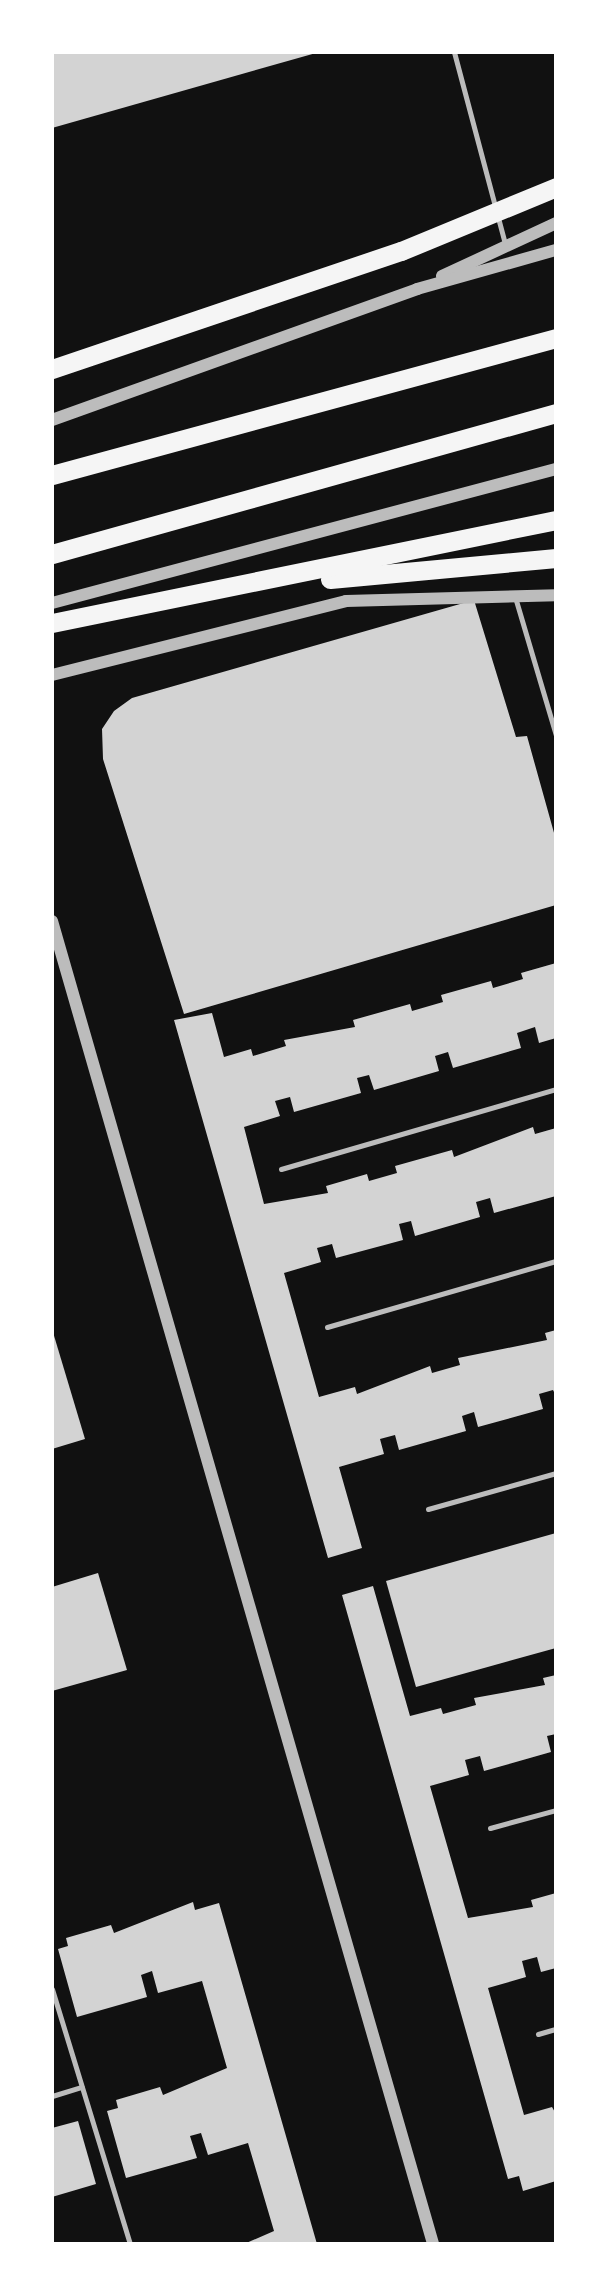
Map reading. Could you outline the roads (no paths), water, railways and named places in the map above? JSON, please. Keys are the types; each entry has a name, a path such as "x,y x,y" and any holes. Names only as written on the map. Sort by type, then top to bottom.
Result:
{"highway":[{"path":"52,369 401,251 555,187"},
{"path":"52,475 555,338"},
{"path":"52,554 555,413"},
{"path":"52,623 232,589 555,520"},
{"path":"232,589 555,558"}],"street":[{"path":"417,289 505,244 555,223"},
{"path":"52,420 417,289 555,250"},
{"path":"52,603 555,469"},
{"path":"52,675 346,601 514,594 555,595"},
{"path":"52,922 433,2244"}],"lane":[{"path":"454,52 505,244"},
{"path":"514,594 555,735"},
{"path":"281,1169 555,1090"},
{"path":"327,1327 555,1261"},
{"path":"428,1509 555,1473"},
{"path":"490,1828 555,1810"},
{"path":"52,1989 130,2244"},
{"path":"538,2034 555,2029"},
{"path":"52,2096 82,2087"}]}
